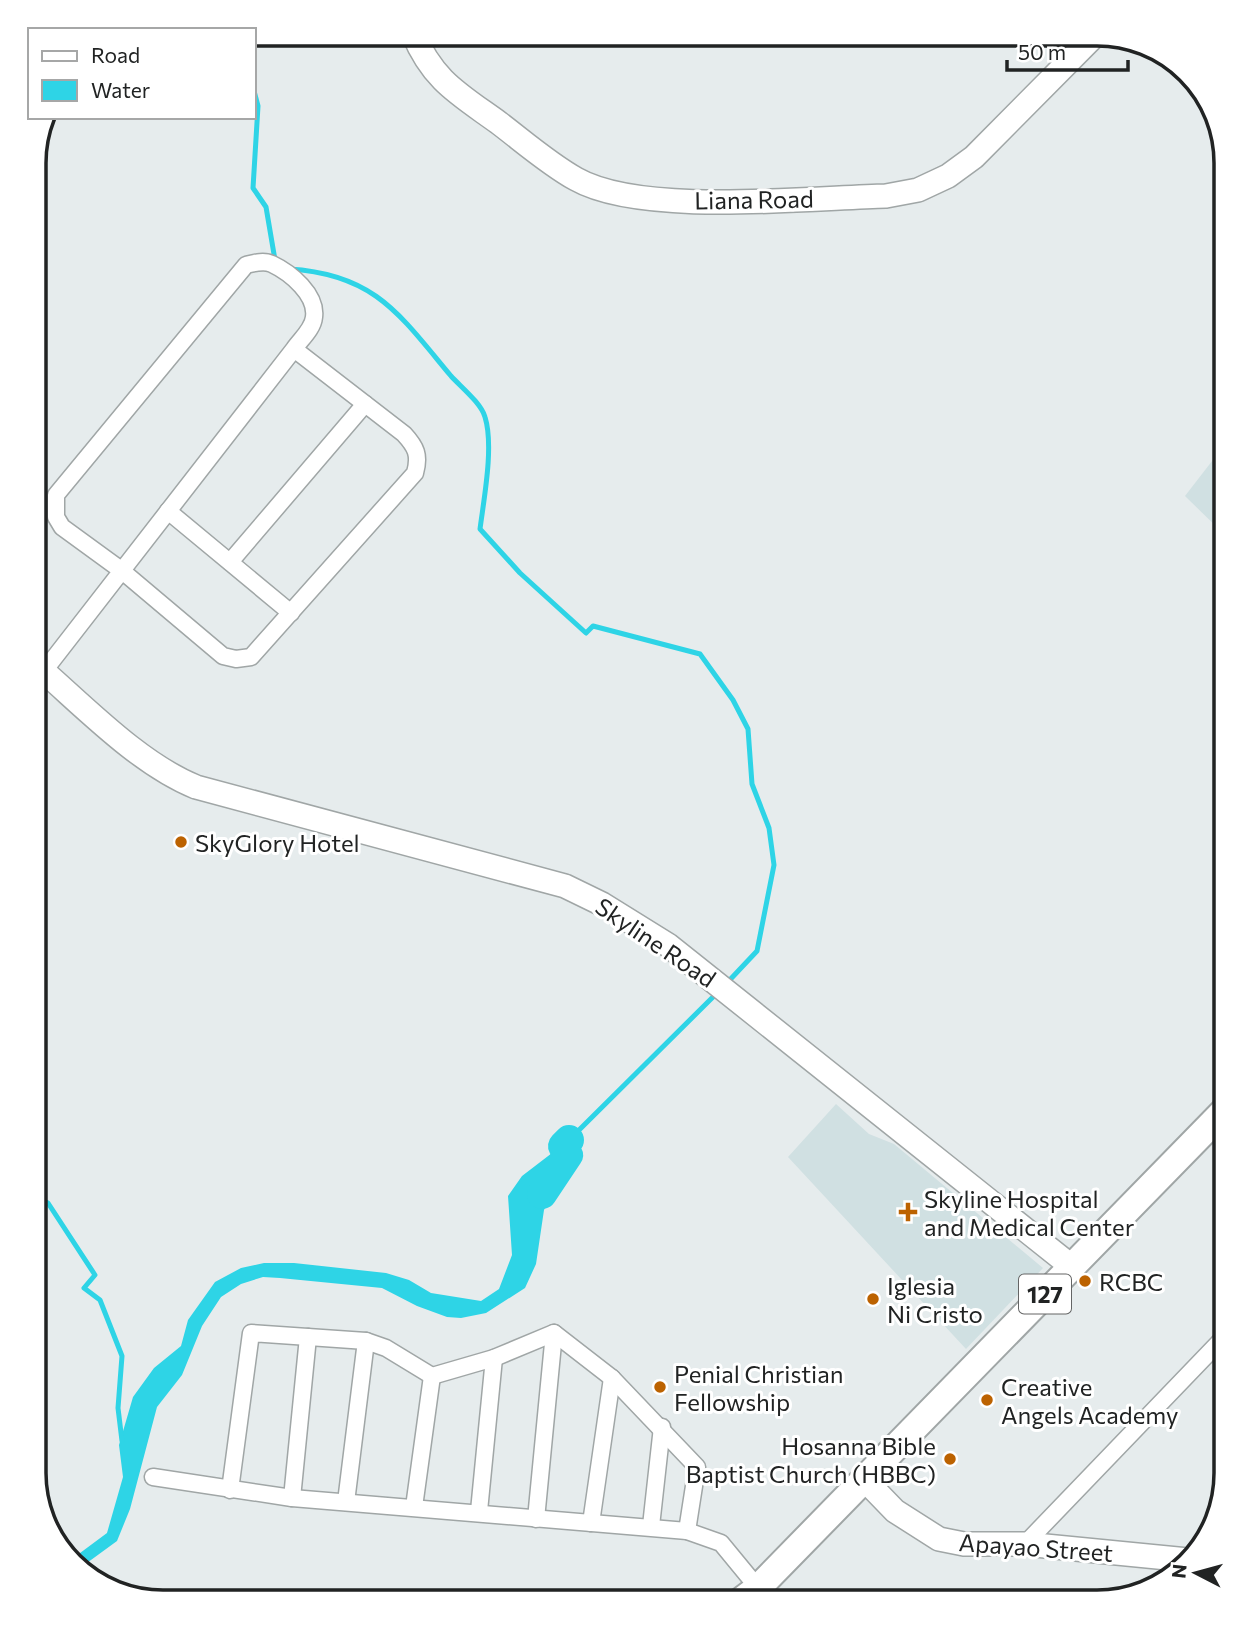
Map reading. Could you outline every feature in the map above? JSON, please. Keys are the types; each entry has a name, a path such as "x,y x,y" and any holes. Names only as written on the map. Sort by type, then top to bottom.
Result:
{"main road":[{"name":"Liana Road","path":"419,46 443,83 577,180 625,194 690,202 886,196 918,190 948,176 974,157 1083,46"},
{"name":"Skyline Road","path":"46,673 149,761 176,779 565,886 602,904 668,944 1071,1266"},
{"name":"127","path":"753,1590 1071,1266 1214,1129"},
{"name":"Apayao Street","path":"864,1479 895,1511 939,1539 964,1544 1025,1544 1161,1557"}],"street":[{"path":"46,659 121,570 168,511 314,320 315,305 306,289 272,264 246,265 56,495 56,517 62,527 121,570 223,656 236,659 251,657 415,473 419,460 415,447 294,349"},
{"path":"230,562 365,404"},
{"path":"168,511 291,612"},
{"path":"230,1490 251,1333 366,1342 387,1348 432,1376 494,1358 554,1333"},
{"path":"554,1333 612,1378 662,1427 697,1467 687,1531"},
{"path":"536,1519 554,1333"},
{"path":"292,1498 308,1337"},
{"path":"346,1502 366,1342"},
{"path":"1025,1544 1214,1347"},
{"path":"479,1511 494,1358"},
{"path":"414,1507 432,1376"},
{"path":"591,1523 612,1378"},
{"path":"651,1526 662,1427"},
{"path":"153,1476 292,1498 479,1511 536,1519 651,1526 687,1531 722,1543 746,1590"}],"shaded area":[{"path":"1214,459 1214,524 1185,496"},
{"name":"Skyline Hospital and Medical Center","path":"836,1104 869,1134 894,1144 1043,1268 966,1349 788,1157"}],"water":[{"path":"569,1140 559,1177 544,1210 536,1264 525,1288 486,1313 461,1318 447,1317 417,1306 382,1288 280,1278 263,1277 241,1284 221,1297 202,1326 182,1375 157,1407 130,1509 117,1541 87,1563 78,1555 107,1533 123,1477 119,1445 133,1397 154,1368 181,1346 188,1320 215,1282 241,1268 264,1263 294,1263 386,1273 409,1280 431,1293 481,1301 499,1289 512,1255 508,1196 522,1176"}],"waterway":[{"path":"256,98 258,106 253,188 266,207 275,260"},
{"path":"289,269 343,279 365,289 400,317 479,406 485,417 489,442 480,529 520,573 586,633 593,626 700,654 733,700 748,729 752,784 769,828 774,865 757,951 725,985"},
{"path":"569,1140 718,992"},
{"path":"542,1194 568,1155 563,1146 569,1140"},
{"path":"46,1202 95,1275 84,1288 100,1300 122,1356 118,1408 122,1441"}],"place":[{"name":"SkyGlory Hotel","path":"181,842"},
{"name":"Skyline Hospital and Medical Center","path":"908,1212"},
{"name":"RCBC","path":"1085,1281"},
{"name":"Iglesia Ni Cristo","path":"873,1299"},
{"name":"Penial Christian Fellowship","path":"660,1387"},
{"name":"Creative Angels Academy","path":"987,1400"},
{"name":"Hosanna Bible Baptist Church (HBBC)","path":"950,1459"}]}
